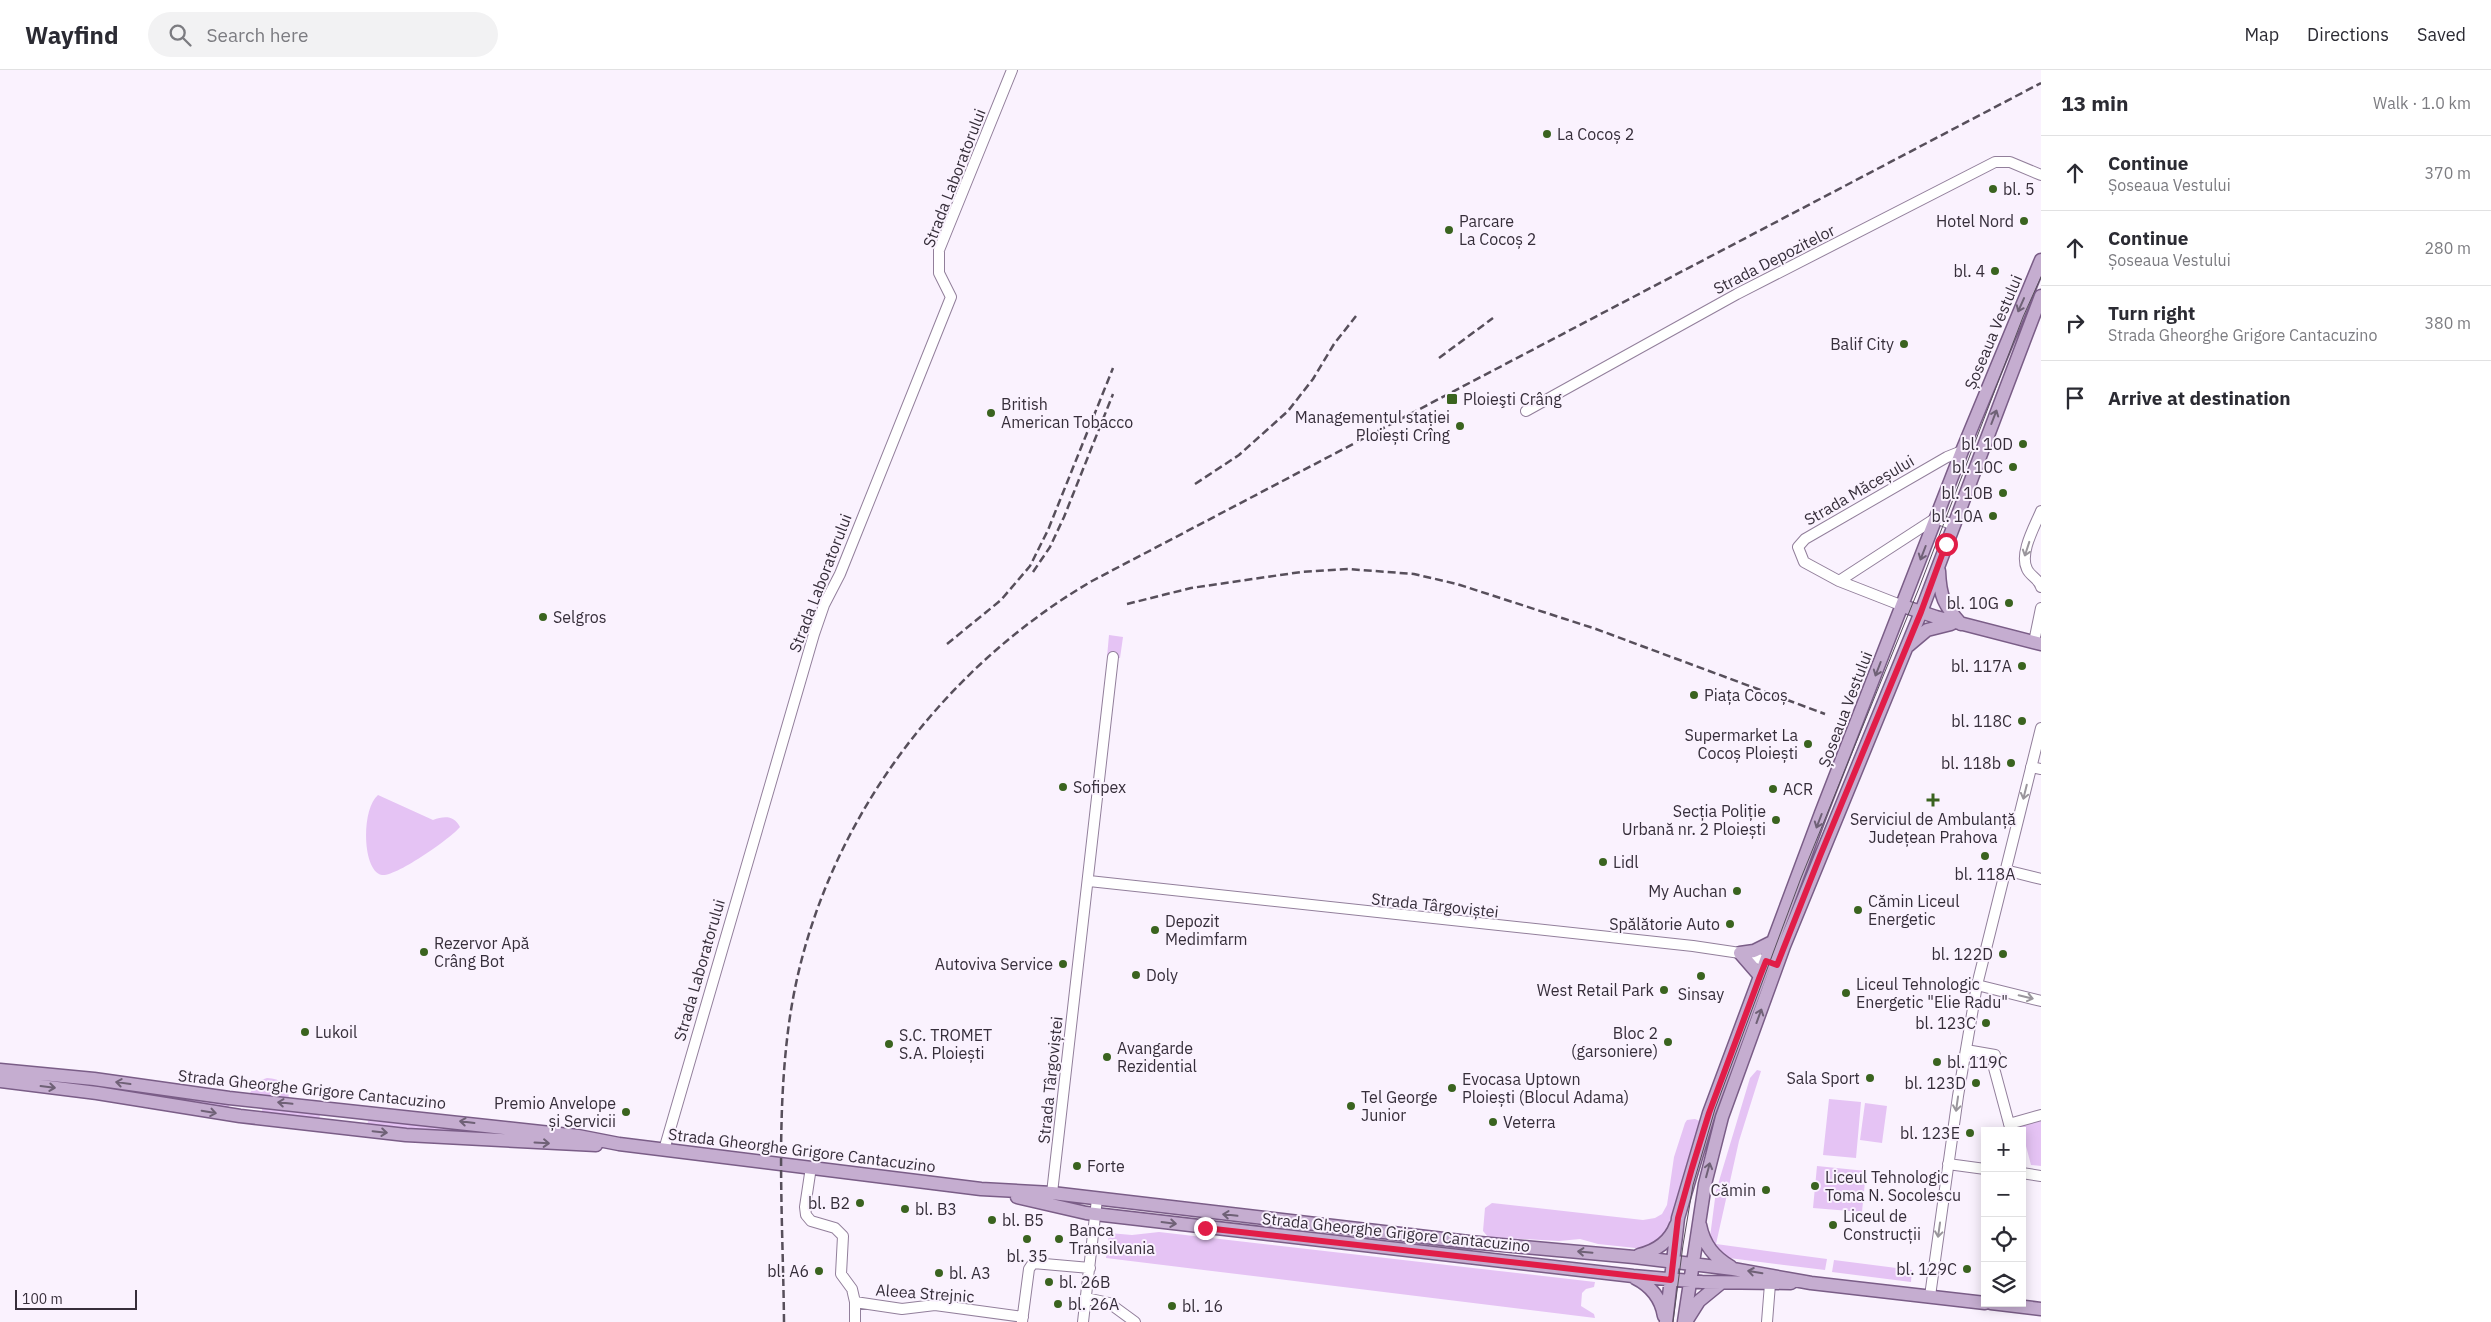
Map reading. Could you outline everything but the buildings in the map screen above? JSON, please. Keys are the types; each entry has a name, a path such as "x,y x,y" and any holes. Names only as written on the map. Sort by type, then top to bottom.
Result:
{"main road":[{"name":"Șoseaua Vestului","path":"1665,1322 1678,1218 1709,1113 1760,976 1771,963 1772,942 1962,451 2041,260"},
{"name":"Șoseaua Vestului","path":"1685,1322 1706,1178 1722,1117 1771,963 1921,612 2041,296"},
{"path":"1939,565 1940,595 1950,612 1962,624"},
{"path":"1903,606 1962,624 2038,643"},
{"path":"1904,650 1927,630 1946,624 1962,624"},
{"path":"1740,953 1754,951 1772,942"},
{"path":"1740,953 1760,976"},
{"name":"Strada Gheorghe Grigore Cantacuzino","path":"0,1070 94,1079 229,1098 471,1122 578,1136 664,1150 811,1167 1052,1199 1097,1199 1460,1241 1634,1257 1733,1269 1811,1283 1981,1302"},
{"name":"Strada Gheorghe Grigore Cantacuzino","path":"0,1081 97,1093 240,1116 406,1135 577,1145 619,1144"},
{"name":"Strada Gheorghe Grigore Cantacuzino","path":"1052,1199 1096,1214 1633,1276 1690,1282 1811,1283"},
{"path":"1634,1257 1648,1253 1661,1246 1672,1233 1678,1218"},
{"path":"1699,1218 1702,1233 1712,1253 1733,1269"},
{"path":"1633,1276 1651,1288 1657,1296 1665,1322"},
{"path":"1685,1322 1699,1301 1721,1283"},
{"path":"2024,1307 2041,1309"}],"street":[{"name":"Strada Laboratorului","path":"664,1150 814,634 824,605 840,574 950,297 939,273 939,250 1012,70"},
{"name":"Strada Depozitelor","path":"1526,412 1737,294 1995,162 2010,162 2041,175"},
{"name":"Strada Măceșului","path":"1839,581 1804,562 1799,554 1800,542 1932,466 1962,451"},
{"path":"2041,511 2024,562 2027,570 2041,585"},
{"path":"1839,581 1936,518 1953,524"},
{"path":"1839,581 1903,606"},
{"path":"2038,643 2041,608"},
{"name":"Strada Târgoviștei","path":"1052,1199 1113,657"},
{"path":"1930,1296 1948,1164 1977,985 2005,870 2036,768 2041,728"},
{"path":"2005,870 2041,879"},
{"name":"Strada Târgoviștei","path":"1088,881 1740,953 1771,963"},
{"path":"1977,985 2041,1000"},
{"path":"1966,1050 1995,1054 1994,1068 2010,1127 2041,1115"},
{"path":"1948,1164 1981,1168"},
{"name":"Aleea Strejnic","path":"811,1167 805,1207 806,1215 811,1221 835,1228 843,1236 841,1274 850,1285 855,1302 855,1322"},
{"path":"2026,1172 2041,1176"},
{"path":"1083,1322 1097,1199"},
{"name":"Aleea Strejnic","path":"855,1302 902,1309 934,1305 1022,1320 1029,1270 1033,1262 1090,1268"},
{"path":"1767,1322 1770,1284"},
{"path":"1086,1298 1109,1303 1136,1322"}],"shaded area":[{"path":"1109,635 1123,637 1120,658 1107,657"},
{"path":"378,795 433,820 445,817 452,818 460,827 435,848 410,864 389,874 382,875 375,871 371,863 367,852 366,839 372,802"},
{"path":"1757,1070 1761,1071 1739,1141 1716,1244 1827,1259 1825,1270 1729,1258 1713,1247 1710,1237 1716,1191 1750,1078"},
{"path":"267,1078 283,1083 289,1098 250,1093 258,1081"},
{"path":"121,1088 230,1102 228,1109 122,1090"},
{"path":"1829,1099 1861,1102 1856,1158 1823,1155"},
{"path":"1865,1103 1887,1106 1882,1143 1860,1140"},
{"path":"262,1108 320,1114 319,1121 262,1115"},
{"path":"1695,1119 1700,1121 1671,1226 1664,1238 1645,1249 1598,1244 1580,1239 1559,1241 1488,1237 1483,1231 1485,1208 1492,1203 1643,1220 1655,1218 1662,1214 1667,1205 1674,1157 1685,1123 1687,1120"},
{"path":"2041,1119 2041,1166 2031,1165 2026,1146 2026,1127 2019,1126"},
{"path":"368,1121 421,1124 538,1141 367,1125"},
{"path":"1817,1166 1866,1171 1862,1212 1813,1208"},
{"path":"1159,1232 1595,1282 1594,1287 1586,1289 1582,1293 1581,1306 1594,1314 1595,1318 1106,1258 1109,1233 1132,1235"},
{"path":"1834,1260 1912,1270 1911,1282 1832,1272"}],"tram line":[{"path":"1673,1322 1693,1185 1715,1109 1801,878 1919,588 2023,317 2041,277"}],"railway":[{"path":"784,1322 781,1176 782,1103 788,1031 801,962 823,895 852,831 888,771 931,715 980,665 1034,620 1092,581 2041,83"},
{"path":"1195,484 1239,455 1288,411 1313,379 1334,344 1356,316"},
{"path":"1439,358 1493,318"},
{"path":"947,644 1001,600 1030,566 1048,530 1113,368"},
{"path":"1033,572 1050,547 1064,517 1113,394"},
{"path":"1127,604 1191,588 1301,572 1348,569 1414,574 1457,584 1596,629 1825,714"}],"place":[{"name":"La Cocoș 2","path":"1547,134"},
{"name":"bl. 5","path":"1993,189"},
{"name":"Hotel Nord","path":"2024,221"},
{"name":"Parcare La Cocoș 2","path":"1449,230"},
{"name":"bl. 4","path":"1995,271"},
{"name":"Balif City","path":"1904,344"},
{"name":"Ploieşti Crâng","path":"1452,399"},
{"name":"British American Tobacco","path":"991,413"},
{"name":"Managementul stației Ploiești Crîng","path":"1460,426"},
{"name":"bl. 10D","path":"2023,444"},
{"name":"bl. 10C","path":"2013,467"},
{"name":"bl. 10B","path":"2003,493"},
{"name":"bl. 10A","path":"1993,516"},
{"name":"bl. 10G","path":"2009,603"},
{"name":"Selgros","path":"543,617"},
{"name":"bl. 117A","path":"2022,666"},
{"name":"Piața Cocoș","path":"1694,695"},
{"name":"bl. 118C","path":"2022,721"},
{"name":"Supermarket La Cocoș Ploiești","path":"1808,744"},
{"name":"bl. 118b","path":"2011,763"},
{"name":"Sofipex","path":"1063,787"},
{"name":"ACR","path":"1773,789"},
{"name":"Serviciul de Ambulanță Județean Prahova","path":"1933,800"},
{"name":"Secția Poliție Urbană nr. 2 Ploiești","path":"1776,820"},
{"name":"bl. 118A","path":"1985,856"},
{"name":"Lidl","path":"1603,862"},
{"name":"My Auchan","path":"1737,891"},
{"name":"Cămin Liceul Energetic","path":"1858,910"},
{"name":"Spălătorie Auto","path":"1730,924"},
{"name":"Depozit Medimfarm","path":"1155,930"},
{"name":"Rezervor Apă Crâng Bot","path":"424,952"},
{"name":"bl. 122D","path":"2003,954"},
{"name":"Autoviva Service","path":"1063,964"},
{"name":"Doly","path":"1136,975"},
{"name":"Sinsay","path":"1701,976"},
{"name":"West Retail Park","path":"1664,990"},
{"name":"Liceul Tehnologic Energetic \"Elie Radu\"","path":"1846,993"},
{"name":"bl. 123C","path":"1986,1023"},
{"name":"Lukoil","path":"305,1032"},
{"name":"Bloc 2 (garsoniere)","path":"1668,1042"},
{"name":"S.C. TROMET S.A. Ploiești","path":"889,1044"},
{"name":"Avangarde Rezidential","path":"1107,1057"},
{"name":"bl. 119C","path":"1937,1062"},
{"name":"Sala Sport","path":"1870,1078"},
{"name":"bl. 123D","path":"1976,1083"},
{"name":"Evocasa Uptown Ploiești (Blocul Adama)","path":"1452,1088"},
{"name":"Tel George Junior","path":"1351,1106"},
{"name":"Premio Anvelope și Servicii","path":"626,1112"},
{"name":"Veterra","path":"1493,1122"},
{"name":"bl. 123E","path":"1970,1133"},
{"name":"Forte","path":"1077,1166"},
{"name":"Liceul Tehnologic Toma N. Socolescu","path":"1815,1186"},
{"name":"Cămin","path":"1766,1190"},
{"name":"bl. B2","path":"860,1203"},
{"name":"bl. B3","path":"905,1209"},
{"name":"bl. B5","path":"992,1220"},
{"name":"Liceul de Construcții","path":"1833,1225"},
{"name":"bl. 35","path":"1027,1239"},
{"name":"Banca Transilvania","path":"1059,1239"},
{"name":"bl. 129C","path":"1967,1269"},
{"name":"bl. A6","path":"819,1271"},
{"name":"bl. A3","path":"939,1273"},
{"name":"bl. 26B","path":"1049,1282"},
{"name":"bl. 26A","path":"1058,1304"},
{"name":"bl. 16","path":"1172,1306"}],"route":[{"path":"1205,1228 1671,1280 1678,1218 1692,1168 1709,1113 1760,976 1766,961 1777,965 1884,697 1921,612 1946,544"}]}
